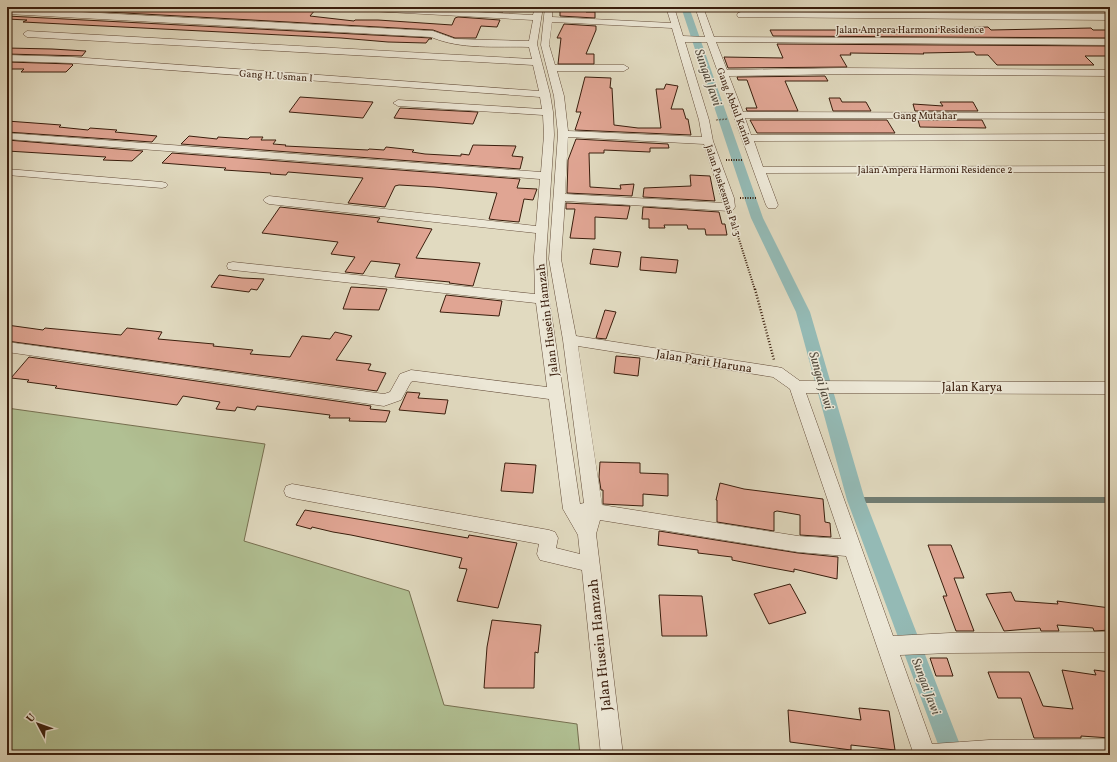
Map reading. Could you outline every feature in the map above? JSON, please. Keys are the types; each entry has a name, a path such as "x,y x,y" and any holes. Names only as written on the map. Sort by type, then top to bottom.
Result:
{"street":[{"path":"334,7 543,13 676,26"},
{"name":"Jalan Puskesmas Pal 3","path":"670,7 676,26 683,39 708,140 728,198 729,206"},
{"name":"Gang Abdul Karim","path":"699,7 708,39 740,115 772,205"},
{"path":"7,9 433,34 455,42 533,44"},
{"name":"Jalan Husein Hamzah","path":"543,13 533,44 545,94 549,134 540,257 542,299 572,509 587,534"},
{"name":"Jalan Husein Hamzah","path":"543,13 545,45 559,96 563,134 555,259 570,340 594,510 587,534 612,755"},
{"path":"741,15 1110,17"},
{"path":"27,34 537,62"},
{"name":"Jalan Ampera Harmoni Residence","path":"683,39 1110,42"},
{"name":"Gang H. Usman I","path":"7,58 72,60 545,94"},
{"path":"551,68 624,68"},
{"path":"723,73 842,71 1110,73"},
{"path":"398,103 548,112"},
{"name":"Gang Mutahar","path":"740,115 1110,116"},
{"path":"563,134 708,140"},
{"path":"7,136 547,176"},
{"path":"748,138 1110,137"},
{"name":"Jalan Ampera Harmoni Residence 2","path":"759,170 1110,169"},
{"path":"7,172 162,185"},
{"path":"559,197 729,206"},
{"path":"269,200 542,230"},
{"path":"233,266 542,299"},
{"name":"Jalan Parit Haruna","path":"570,340 777,372 799,387"},
{"path":"7,347 384,400 396,396 405,378 411,375 556,394"},
{"path":"799,387 853,548 892,645 925,755 989,751 1110,750"},
{"name":"Jalan Karya","path":"799,387 1110,388"},
{"path":"292,491 549,538 546,554 590,564"},
{"path":"572,509 594,510 798,544 853,548"},
{"path":"892,645 950,643 1110,642"}],"path":[{"path":"714,120 729,119"},
{"path":"727,160 744,160"},
{"path":"739,198 761,198"},
{"name":"Jalan Puskesmas Pal 3","path":"729,206 747,261 777,372"}],"green space":[{"path":"7,408 265,444 244,541 409,591 444,705 577,724 580,755 7,755"}],"building":[{"path":"16,7 104,7 188,11 194,7 267,7 316,9 310,16 354,21 378,20 452,25 455,18 458,17 500,20 497,27 481,26 476,38 455,38 433,30"},
{"path":"560,7 586,7 586,12 595,12 595,18 560,16"},
{"path":"462,8 504,8 503,12 461,10"},
{"path":"7,16 432,39 429,39 426,43 388,42 341,38 23,22 27,20 7,19"},
{"path":"564,24 596,26 596,30 586,54 594,54 594,64 558,64 561,38 557,38"},
{"path":"988,27 991,30 1091,28 1093,30 1110,30 1110,38 773,36 770,30 887,30"},
{"path":"777,44 1110,46 1110,56 1085,56 1094,65 997,65 988,55 976,55 974,52 923,53 924,54 850,53 851,55 840,55 847,67 728,68 724,57 783,58"},
{"path":"7,48 86,51 82,56 7,54"},
{"path":"7,62 73,65 66,72 21,72 24,69 7,69"},
{"path":"825,76 828,81 785,81 798,111 747,111 746,108 757,108 747,80 738,80 737,77"},
{"path":"585,77 611,78 610,88 612,88 614,125 638,128 661,128 656,89 664,89 666,84 678,86 671,109 683,109 686,119 688,119 691,135 575,130 581,112 576,112"},
{"path":"300,97 373,102 363,118 289,112"},
{"path":"829,98 840,98 842,102 866,102 871,111 833,111"},
{"path":"940,102 973,102 978,111 915,111 913,104 943,106"},
{"path":"400,108 478,112 473,124 394,118"},
{"path":"750,120 887,120 895,133 757,133"},
{"path":"918,120 982,120 986,128 920,127"},
{"path":"7,121 61,125 59,127 88,130 90,128 117,130 115,132 157,136 152,142 7,132"},
{"path":"189,136 217,139 218,137 248,139 250,137 263,137 261,140 276,140 273,144 286,145 285,146 368,150 384,150 386,147 414,150 412,152 425,154 461,156 461,154 469,155 473,145 516,146 512,156 523,157 520,169 181,144"},
{"path":"576,139 668,144 669,148 650,148 650,152 604,150 604,153 589,153 590,187 621,189 620,185 634,184 632,196 567,193 568,160"},
{"path":"7,140 143,151 132,161 103,160 106,157 7,151"},
{"path":"172,153 520,179 517,188 537,189 533,200 524,199 519,222 497,220 489,219 497,193 399,185 395,186 385,207 348,203 363,178 288,172 286,175 270,174 271,173 224,170 226,168 162,163"},
{"path":"690,175 710,176 715,201 643,197 644,188 691,186"},
{"path":"566,203 630,206 627,219 595,217 595,239 570,238 575,209 566,209"},
{"path":"280,207 380,218 377,222 432,229 416,258 480,263 473,286 449,283 450,282 395,277 400,264 371,261 363,274 345,272 355,257 331,254 338,242 262,233"},
{"path":"643,207 719,212 722,224 725,224 727,235 706,235 705,229 688,229 687,225 664,225 665,228 649,228 649,219 642,219"},
{"path":"593,249 621,252 618,267 590,264"},
{"path":"641,257 678,260 676,273 640,270"},
{"path":"219,275 264,279 257,290 251,289 249,292 211,287"},
{"path":"351,287 387,289 379,310 343,309"},
{"path":"446,295 502,301 499,316 440,312"},
{"path":"605,310 616,312 606,339 596,338"},
{"path":"7,325 43,330 45,328 121,335 127,328 162,332 158,339 214,344 213,346 253,350 250,354 290,357 302,336 330,339 335,332 352,336 336,360 371,364 368,370 386,373 377,391 7,341"},
{"path":"616,356 640,358 638,376 614,373"},
{"path":"29,357 371,406 370,409 390,411 386,422 349,421 350,418 329,418 330,415 257,406 255,410 237,407 235,411 216,409 220,402 183,396 177,405 55,388 57,386 11,378"},
{"path":"407,392 420,393 418,398 448,400 445,414 399,410"},
{"path":"600,462 640,463 640,473 668,474 668,496 643,494 643,506 603,504 603,490 601,490 599,477"},
{"path":"505,463 536,465 533,493 501,491"},
{"path":"720,483 744,489 823,499 825,522 830,523 831,537 800,535 800,515 777,511 774,512 774,531 717,522 716,500"},
{"path":"305,510 468,538 469,535 517,543 498,608 457,601 467,569 459,568 462,558 296,525"},
{"path":"659,531 798,553 838,557 837,579 794,569 794,572 732,560 732,557 698,553 698,550 658,545"},
{"path":"928,545 951,545 964,578 954,578 974,631 956,631 943,596 947,596"},
{"path":"790,584 806,613 769,624 754,594"},
{"path":"1011,592 1015,601 1058,604 1057,601 1110,608 1110,630 1094,631 1093,628 1057,625 1059,631 1041,631 1040,628 1004,631 986,594"},
{"path":"659,595 702,596 707,636 662,636"},
{"path":"492,620 541,625 538,653 535,652 534,688 484,688 487,647"},
{"path":"930,658 947,658 953,676 936,676"},
{"path":"1062,670 1096,675 1094,670 1110,672 1110,738 1081,736 1081,738 1034,738 1021,698 998,698 988,672 1029,672 1043,706 1073,709"},
{"path":"859,708 889,711 895,750 851,745 851,750 790,742 788,710 861,720"}],"waterway":[{"name":"Sungai Jawi","path":"685,7 757,218 803,312 856,500 953,755"},
{"path":"856,500 1110,500"}]}
